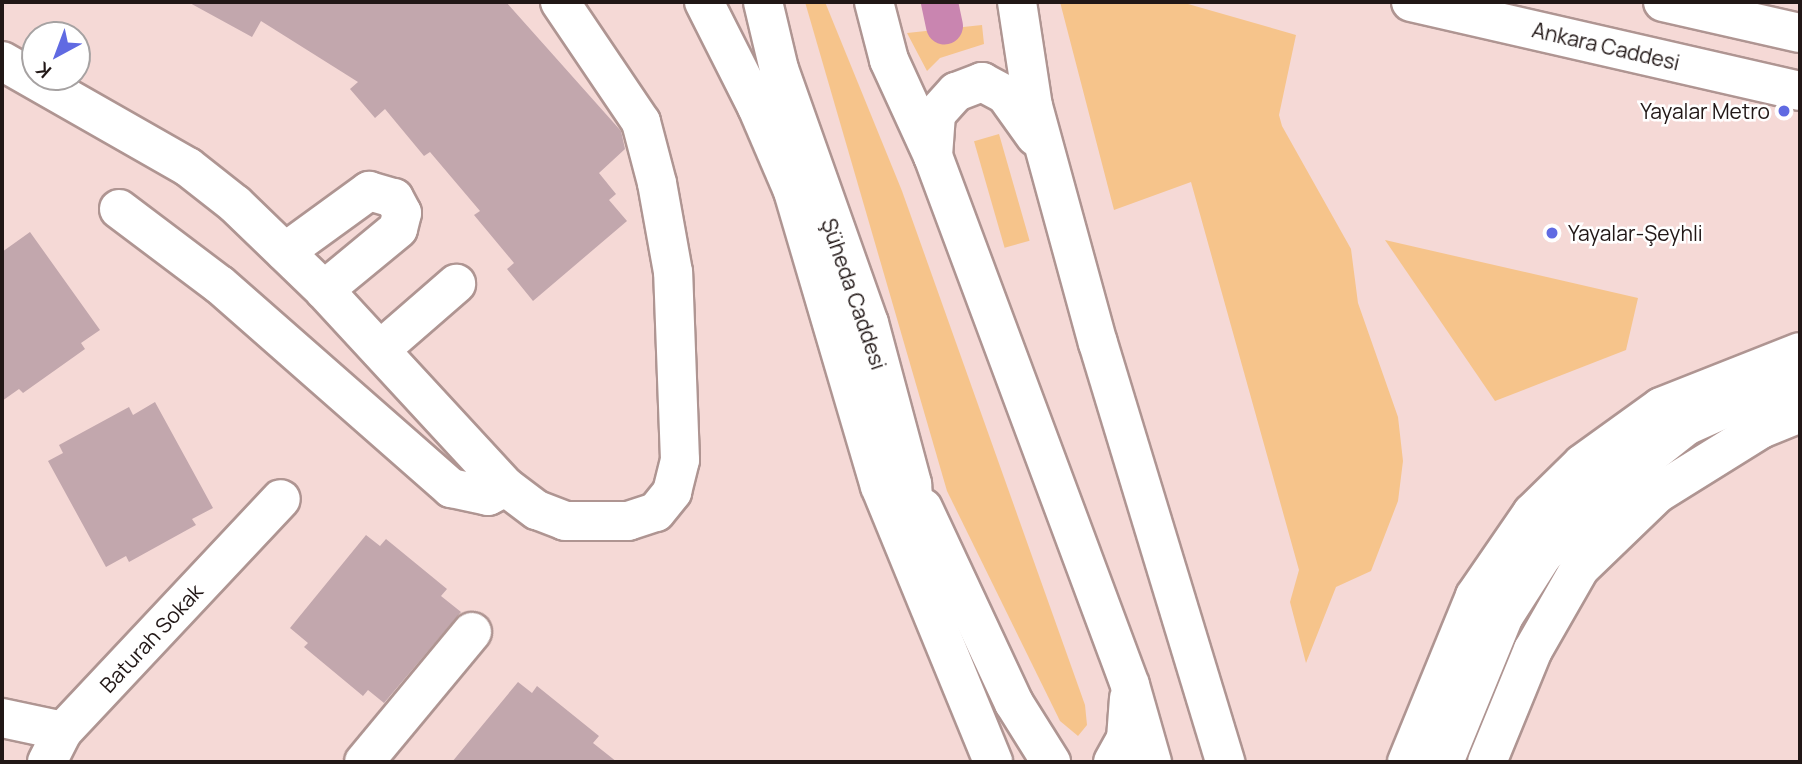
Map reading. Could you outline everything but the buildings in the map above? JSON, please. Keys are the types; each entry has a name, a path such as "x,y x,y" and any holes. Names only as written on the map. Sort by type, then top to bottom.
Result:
{"street":[{"path":"2,61 188,167 324,290 506,487 537,510 565,521 628,521 656,512 672,492 680,460 673,272 657,183 640,122 560,2"},
{"path":"704,2 793,191 880,486 993,762"},
{"name":"Şüheda Caddesi","path":"763,2 779,69 869,323 912,484 921,591"},
{"path":"874,2 889,60 933,156 1130,685 1152,762"},
{"path":"1017,2 1032,106 1225,762"},
{"name":"Ankara Caddesi","path":"1411,2 1800,91"},
{"path":"1663,2 1800,33"},
{"path":"933,156 936,114 956,92 982,82 1005,94 1044,149"},
{"path":"285,252 369,191 394,198 402,213 398,229 324,290"},
{"path":"119,209 220,285 451,488 488,496 506,487"},
{"path":"380,350 456,284"},
{"path":"1407,762 1489,606 1531,513 1582,464 1661,407 1800,352"},
{"path":"1444,762 1489,606 1619,479 1686,426 1800,374"},
{"path":"1487,762 1533,650 1580,568 1658,493 1761,429 1800,413"},
{"path":"912,484 1014,702 1051,762"},
{"name":"Baturah Sokak","path":"2,718 55,746 281,499"},
{"path":"364,762 472,632"},
{"path":"1113,762 1126,739 1130,685"}],"shaded area":[{"path":"805,2 825,2 902,191 1085,705 1087,725 1078,736 1060,721 947,491"},
{"path":"1060,2 1181,2 1296,35 1279,115 1282,126 1351,249 1358,303 1398,417 1403,461 1398,501 1371,571 1336,587 1306,663 1290,602 1299,570 1191,182 1114,210"},
{"path":"982,25 984,44 940,58 927,71 907,33"},
{"path":"999,134 1030,241 1005,248 974,141"},
{"path":"1385,240 1638,298 1626,350 1495,401"}],"waterway":[{"path":"939,2 944,25"}],"place":[{"name":"Yayalar Metro","path":"1784,111"},
{"name":"Yayalar-Şeyhli","path":"1552,233"}]}
